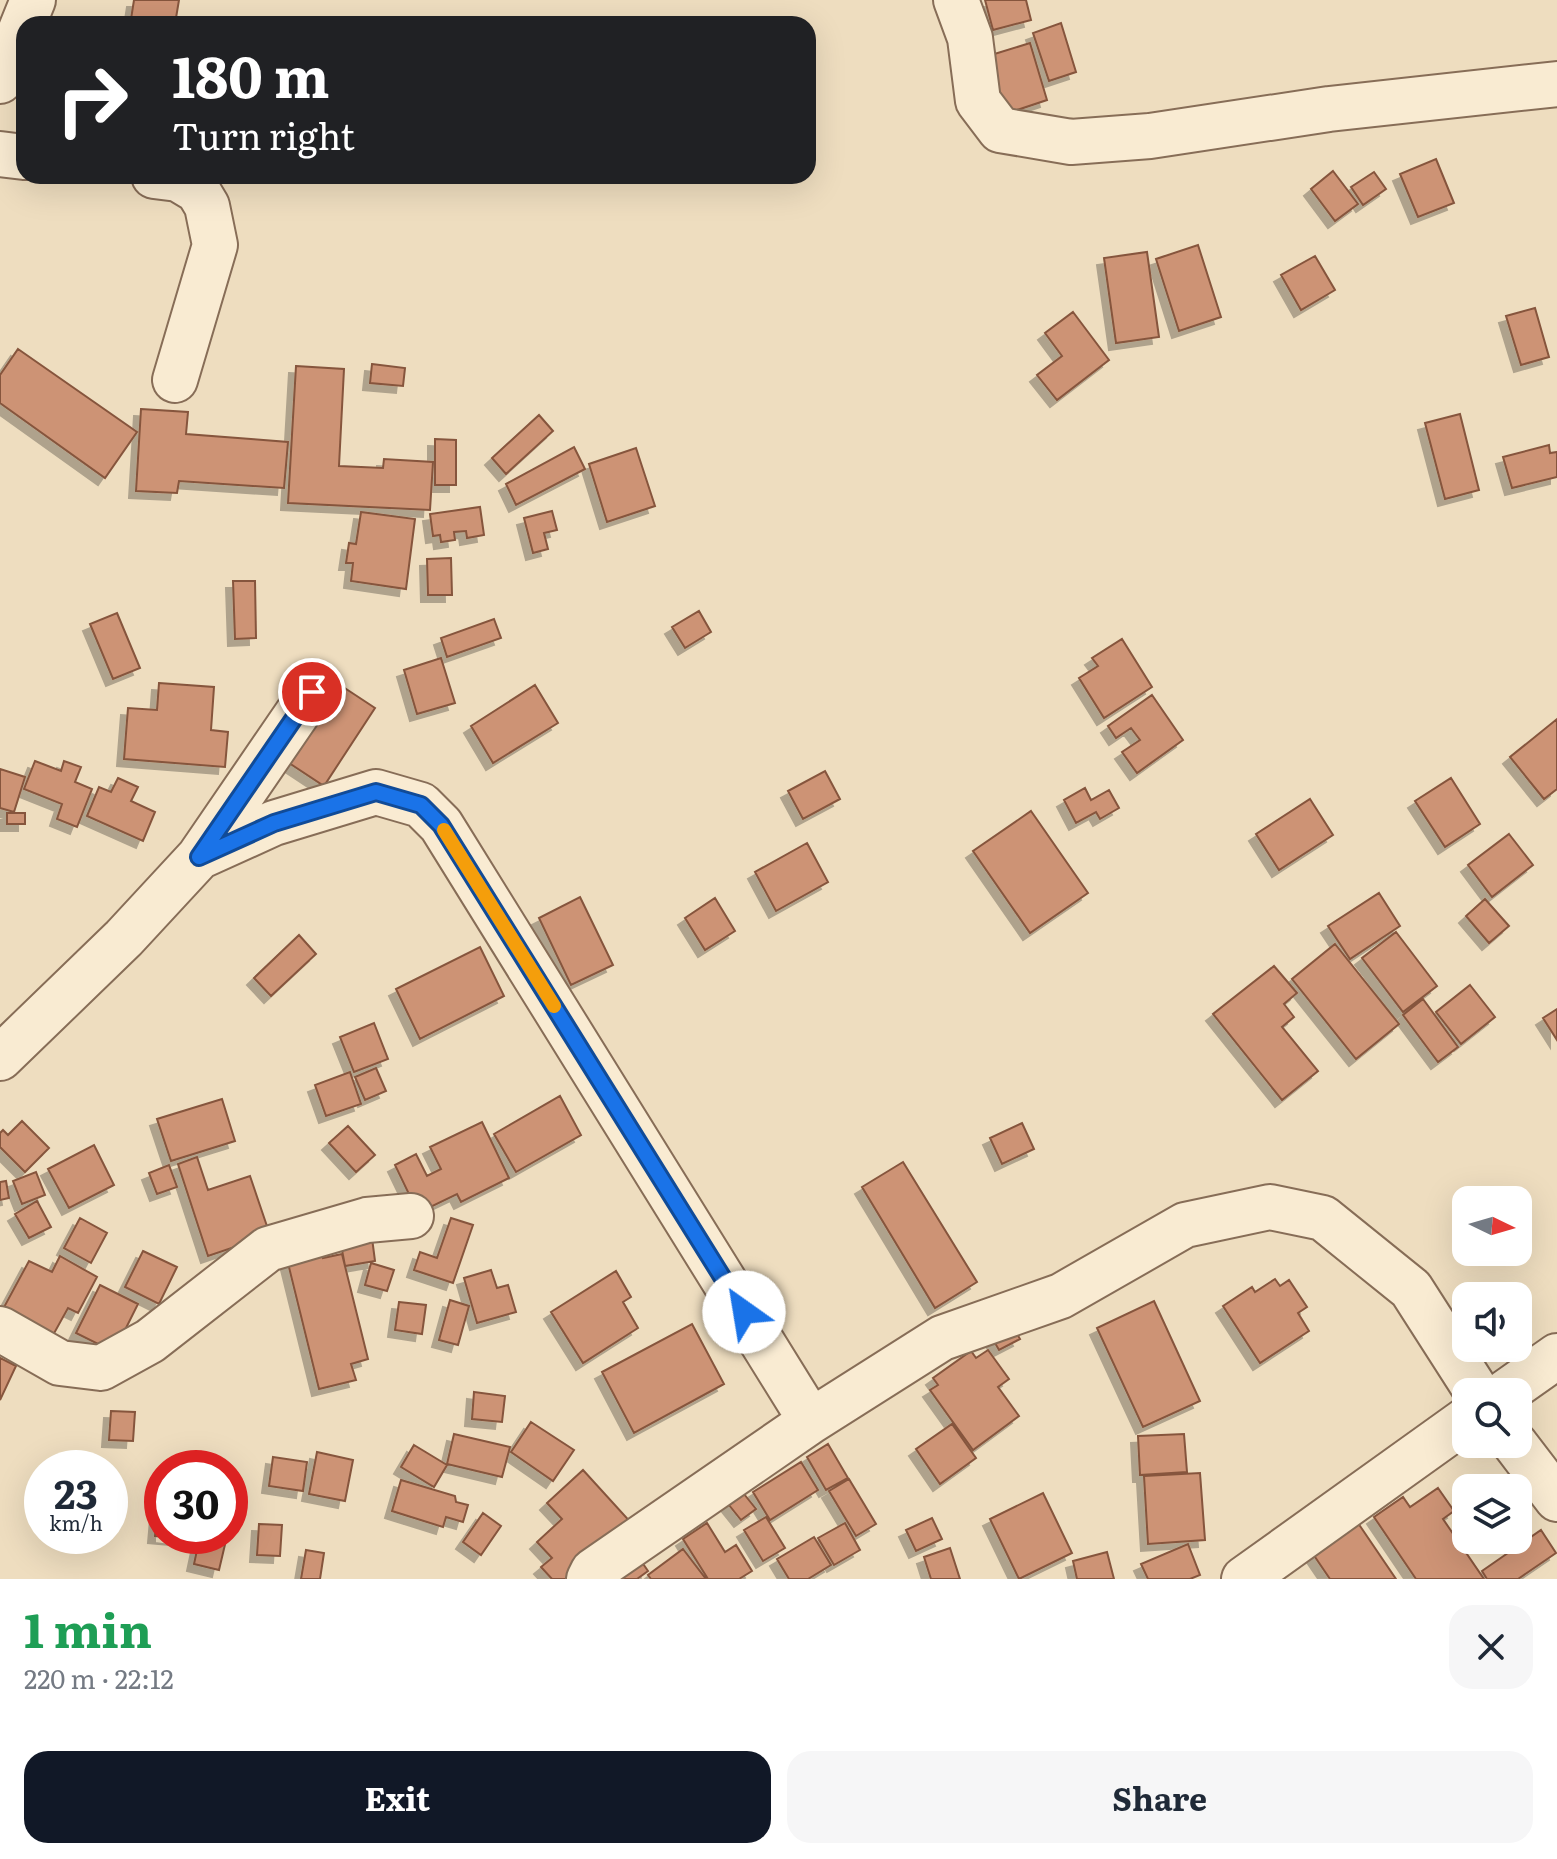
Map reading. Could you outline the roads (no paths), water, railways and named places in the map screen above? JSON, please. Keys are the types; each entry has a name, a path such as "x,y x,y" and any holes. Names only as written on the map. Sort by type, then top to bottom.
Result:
{"street":[{"path":"956,0 970,38 978,101 1000,130 1071,142 1150,136 1329,109 1557,84"},
{"path":"0,81 16,42"},
{"path":"175,380 215,245 207,206 198,191 186,184"},
{"path":"0,1058 124,938 199,857 312,692"},
{"path":"199,857 274,823 376,792 421,805 441,825 811,1421"},
{"path":"589,1579 593,1571 811,1421 942,1338 1061,1296 1185,1225 1270,1207 1323,1218 1411,1289 1468,1378"},
{"path":"0,1329 60,1363 101,1368 150,1341 268,1249 367,1220 411,1216"},
{"path":"1526,1378 1557,1356"},
{"path":"1244,1579 1452,1430"},
{"path":"1526,1458 1557,1499"}]}
